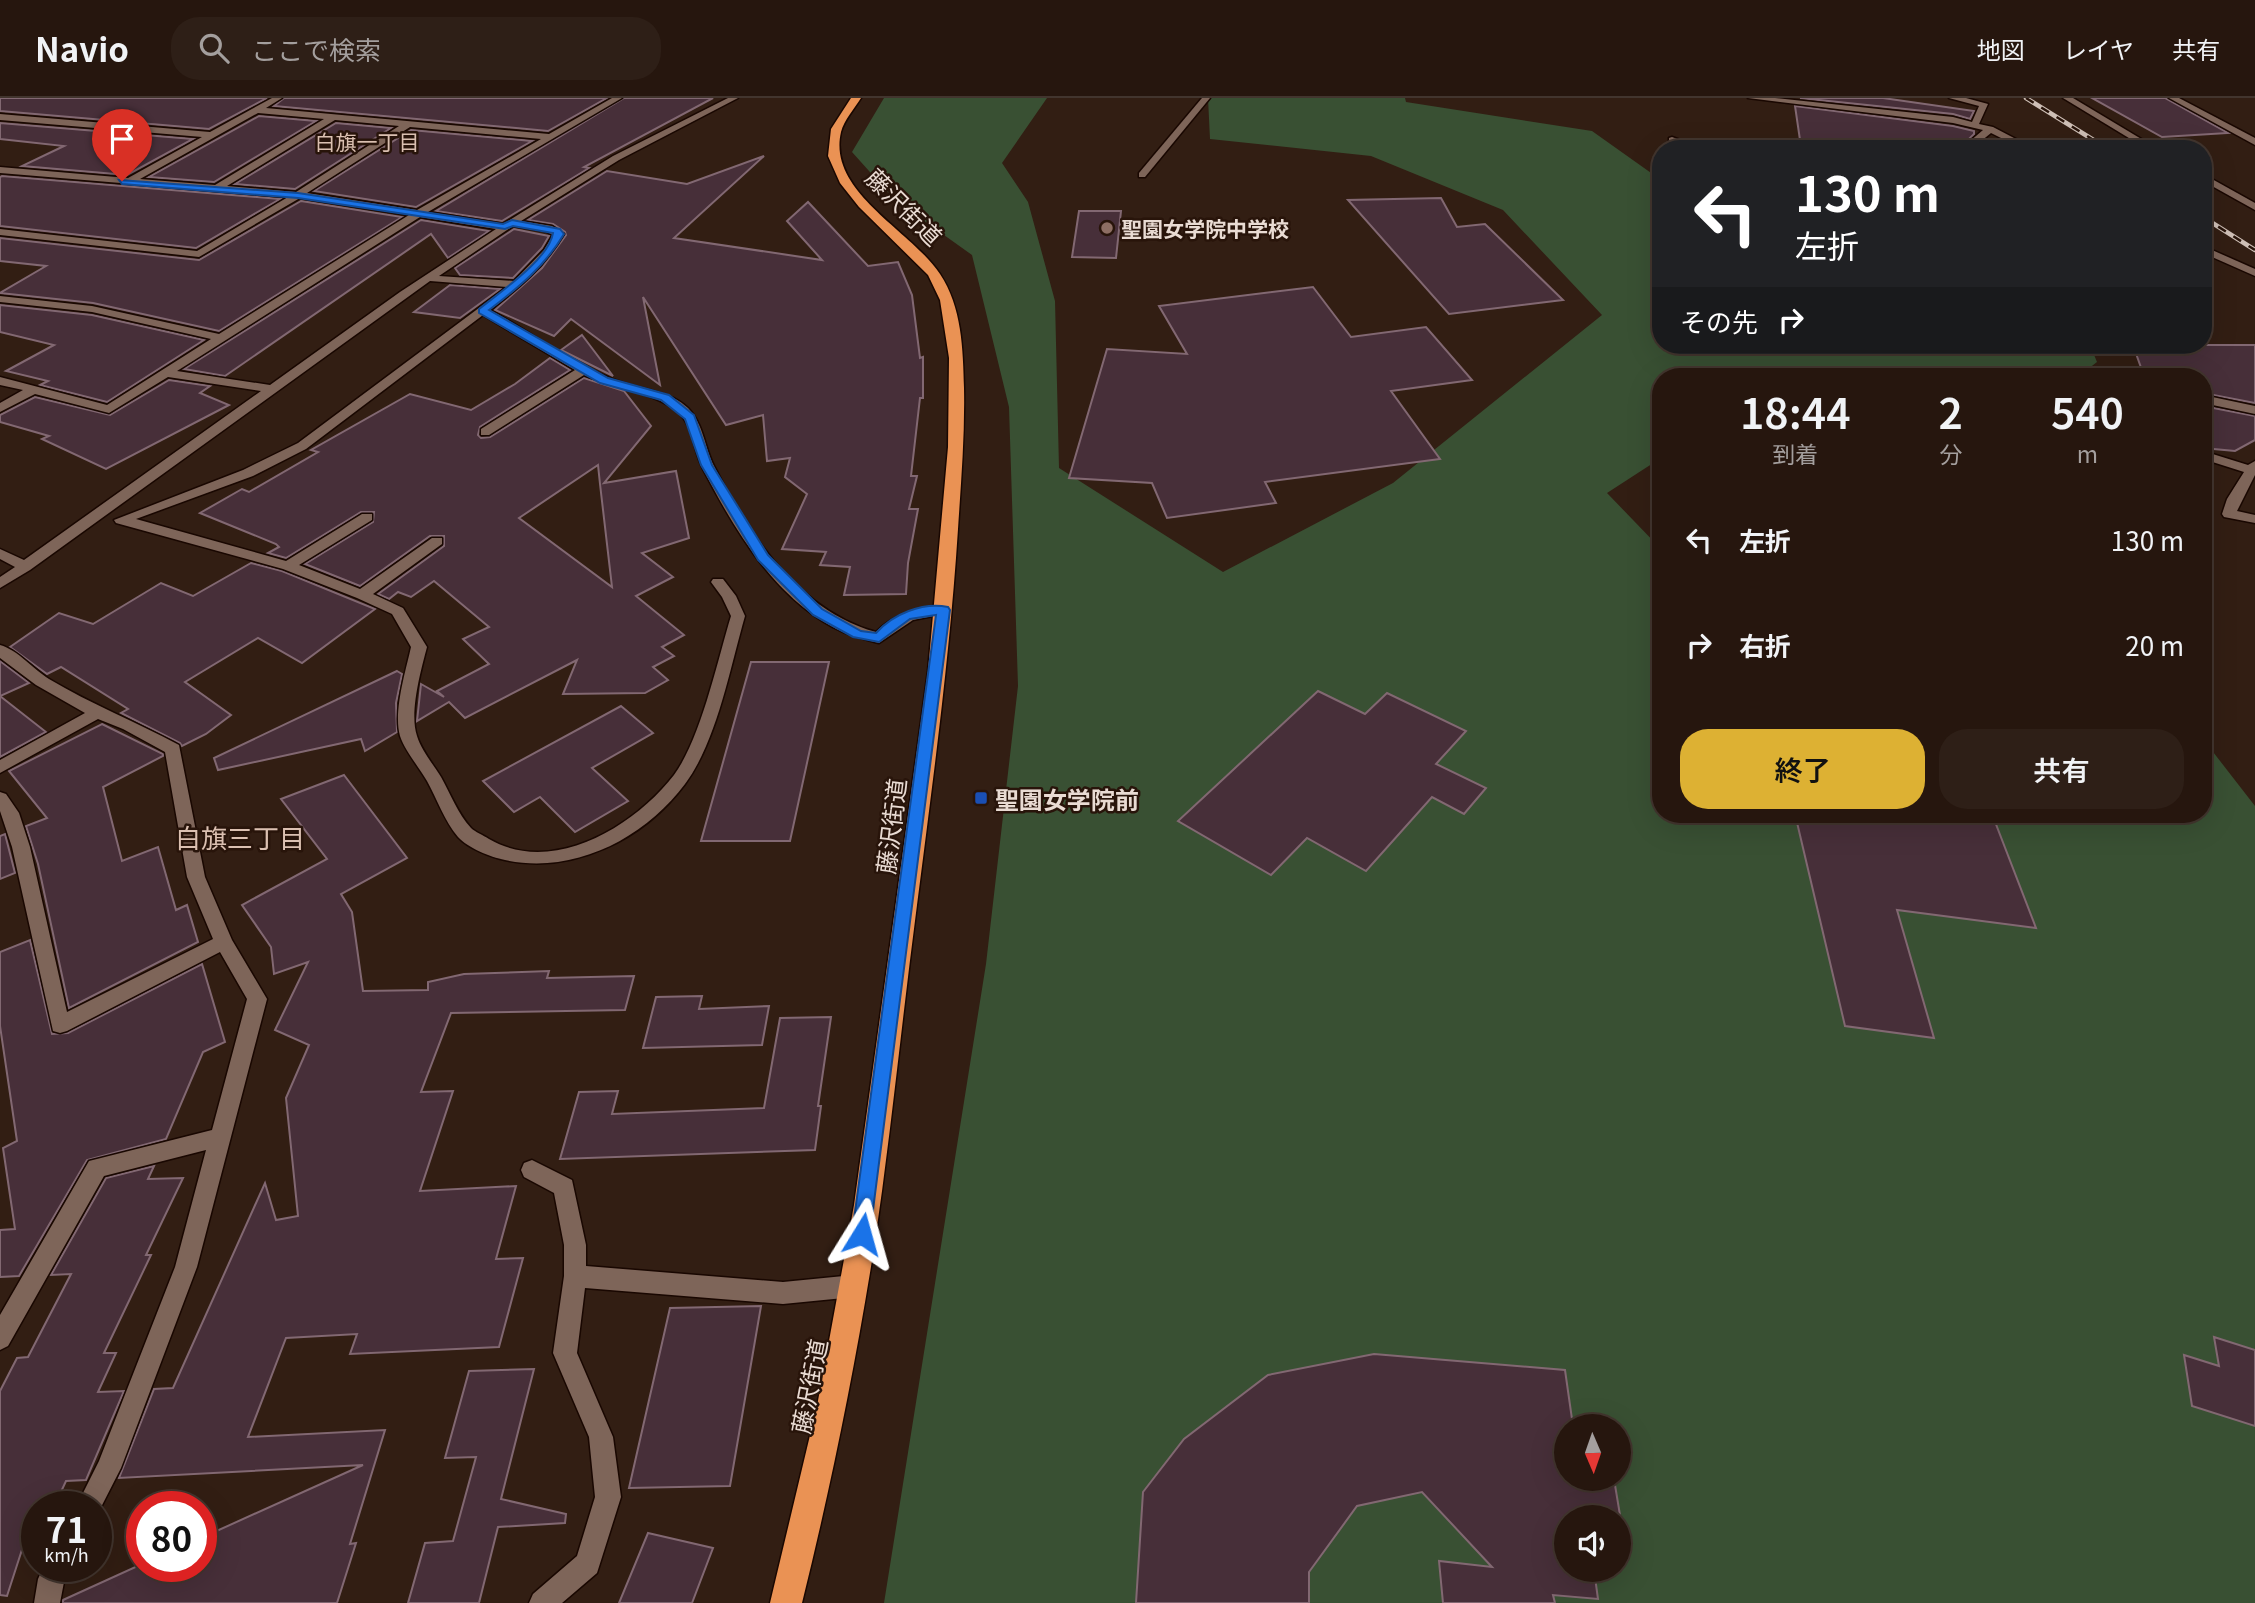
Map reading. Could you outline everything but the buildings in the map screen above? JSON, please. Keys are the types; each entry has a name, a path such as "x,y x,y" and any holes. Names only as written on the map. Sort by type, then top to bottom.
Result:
{"highway":[{"name":"藤沢街道","path":"786,1603 816,1485 854,1286 943,610 957,436 953,339 946,298 926,264 846,185 833,162 831,140 835,127 856,98"}],"street":[{"path":"128,182 278,98"},
{"path":"0,382 109,409 421,214 618,98"},
{"path":"0,584 428,278 508,225 616,158 734,98"},
{"path":"1142,175 1206,98"},
{"path":"1752,98 1903,113 1975,124 2013,140"},
{"path":"1953,98 1984,104 1975,124"},
{"path":"2067,98 2139,140"},
{"path":"2173,98 2255,142"},
{"path":"256,110 552,137"},
{"path":"0,117 212,135"},
{"path":"217,188 333,117"},
{"path":"0,232 199,254 298,195 408,124"},
{"path":"1977,140 1990,129"},
{"path":"0,170 298,195 421,214 548,228 559,234 548,252 517,284 348,414 302,446 248,473 124,520"},
{"path":"2212,182 2255,207"},
{"path":"2212,253 2255,273"},
{"path":"428,278 517,284"},
{"path":"0,299 92,309 221,338"},
{"path":"483,311 604,380 665,397 690,418 707,465 763,558 818,612 858,634 879,638 890,625 906,615 943,610"},
{"path":"485,432 585,369"},
{"path":"165,373 273,389"},
{"path":"0,408 34,390"},
{"path":"2212,401 2255,410"},
{"path":"2212,457 2253,468 2230,514 2255,519"},
{"path":"97,516 124,520 288,566 398,611 419,648 408,692 408,735 465,833 479,845 495,852 545,859 572,855 596,846 630,827 652,809 688,771 697,753 738,616 730,596 718,582"},
{"path":"288,566 368,517"},
{"path":"362,595 437,541"},
{"path":"0,553 25,566"},
{"path":"0,650 41,681 96,713 129,725 173,749 196,877 224,942 257,999 186,1267 109,1468 97,1491"},
{"path":"0,767 96,713"},
{"path":"0,798 10,813 21,847 60,1025 224,942"},
{"path":"0,1338 97,1168 220,1137"},
{"path":"532,1170 564,1187 575,1245 575,1276 565,1353 601,1437 608,1497 588,1564 542,1603"},
{"path":"575,1276 783,1293 854,1286"}],"green space":[{"path":"884,98 1047,98 1002,163 1028,202 1055,301 1059,468 1223,572 1393,483 1602,315 1503,210 1371,156 1210,139 1208,98 1405,98 1406,102 1592,131 1652,174 1652,354 2094,354 2097,362 2089,368 1652,368 1652,464 1607,493 1652,540 1652,823 2212,823 2212,751 2255,806 2255,1603 884,1603 986,964 1018,686 1009,407 972,255 895,200 852,152"}],"railway":[{"path":"2026,98 2094,140"},
{"path":"2212,223 2255,250"}],"place":[{"name":"聖園女学院中学校","path":"1107,228"},
{"name":"聖園女学院前","path":"981,798"}],"district":[{"name":"白旗一丁目","path":"367,141"},
{"name":"白旗三丁目","path":"240,836"}],"route":[{"path":"122,181 298,195 505,227 512,223 556,231 559,234 548,252 517,284 483,311 604,380 665,397 690,418 707,465 763,558 818,612 858,634 879,638 890,625 906,615 943,610 862,1234"}]}
